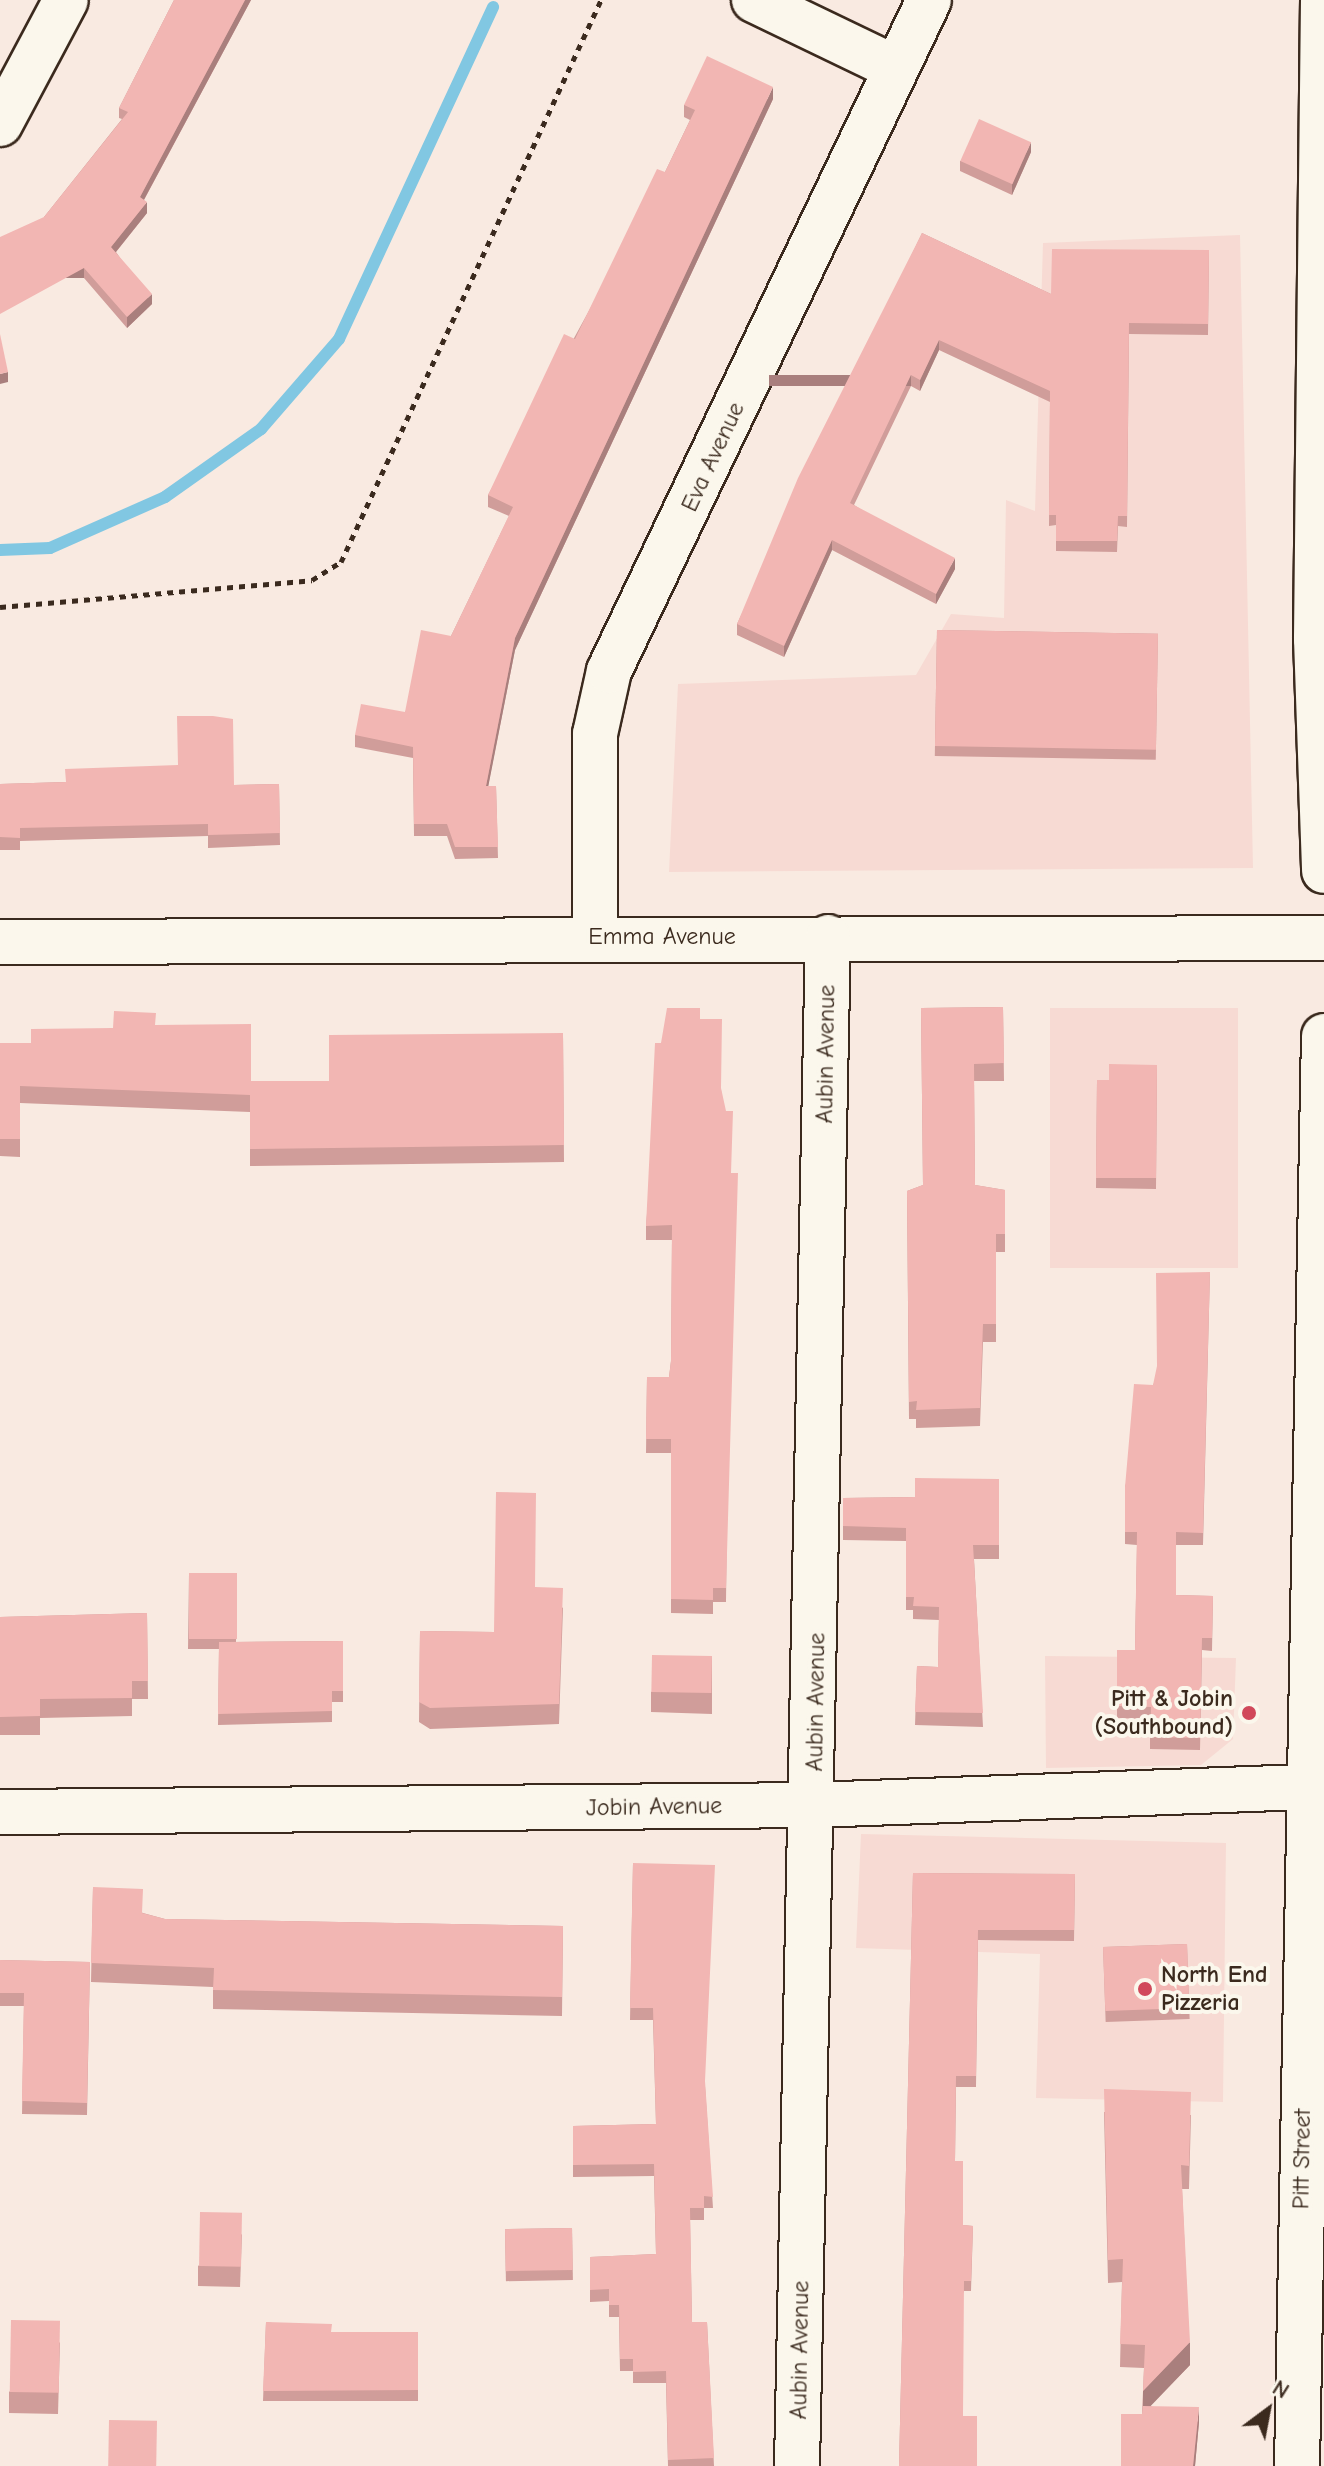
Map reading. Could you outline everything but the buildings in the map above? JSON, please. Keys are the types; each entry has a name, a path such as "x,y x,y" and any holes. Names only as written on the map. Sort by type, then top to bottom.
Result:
{"street":[{"path":"0,124 66,0"},
{"path":"754,0 895,68"},
{"name":"Eva Avenue","path":"595,937 595,734 606,682 929,0"},
{"path":"1323,0 1316,639 1324,871"},
{"name":"Emma Avenue","path":"0,942 595,937 1324,938"},
{"name":"Aubin Avenue","path":"797,2466 814,1805 828,937"},
{"name":"Pitt Street","path":"1297,2466 1307,1787 1324,1036"},
{"name":"Jobin Avenue","path":"0,1812 814,1805 1307,1787"}],"path":[{"path":"0,607 312,580 341,562 601,0"}],"shaded area":[{"path":"1240,235 1253,868 669,872 678,684 916,675 951,614 1004,618 1006,500 1035,511 1043,243"},
{"path":"1050,1008 1238,1008 1238,1268 1050,1268"},
{"path":"1045,1656 1236,1658 1233,1739 1201,1765 1046,1768"},
{"path":"861,1834 1226,1843 1223,2102 1036,2098 1040,1954 856,1948"}],"waterway":[{"path":"0,550 50,548 165,497 261,429 339,339 493,7"}],"place":[{"name":"Pitt & Jobin (Southbound)","path":"1249,1713"},
{"name":"North End Pizzeria","path":"1145,1989"}]}
